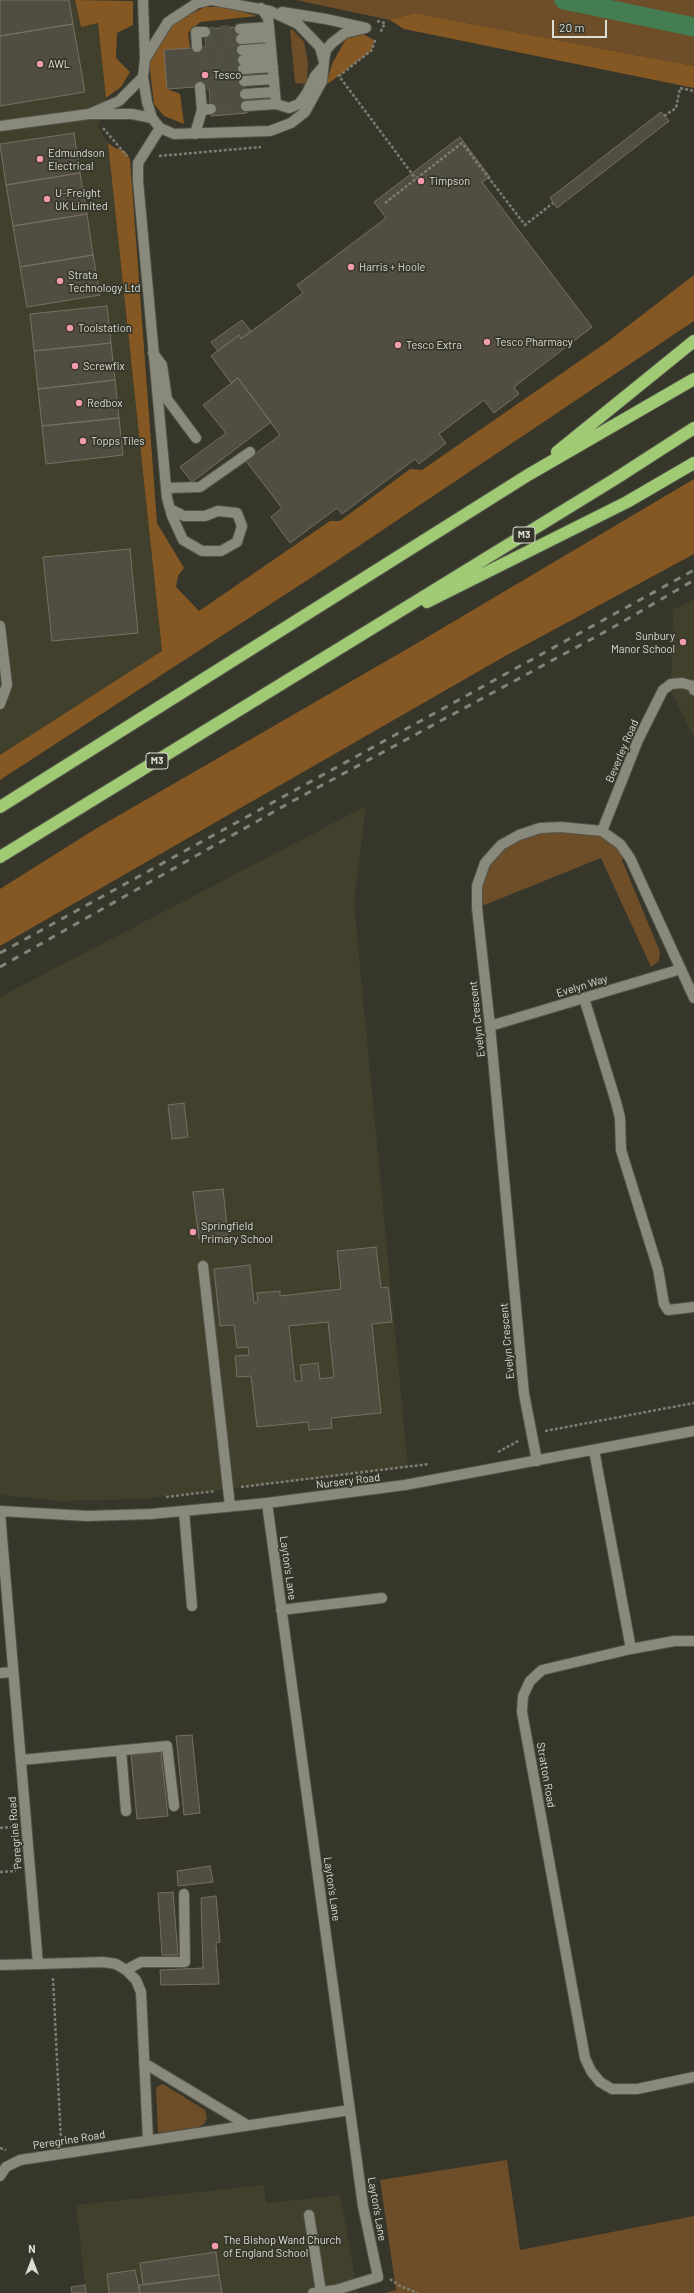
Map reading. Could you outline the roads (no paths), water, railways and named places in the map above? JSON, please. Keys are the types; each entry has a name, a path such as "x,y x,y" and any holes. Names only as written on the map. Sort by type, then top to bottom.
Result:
{"highway":[{"path":"528,475 694,341"},
{"path":"0,807 528,475 694,379"},
{"name":"M3","path":"0,857 615,479 694,428"},
{"name":"M3","path":"353,640 627,502 694,463"}],"street":[{"path":"143,0 145,59 143,77 147,102 152,118 160,128 174,134 270,131 291,123 305,112 314,98 322,81 326,50 345,32 366,28 326,19 212,0 196,3 168,22 145,59"},
{"path":"265,9 270,32 276,104"},
{"path":"246,106 276,104 289,108 299,104 323,65 320,47 309,34 298,24 265,9"},
{"path":"200,44 196,32 205,32"},
{"path":"241,34 270,32"},
{"path":"272,57 243,60 272,57"},
{"path":"89,114 119,102 143,77"},
{"path":"244,81 274,79"},
{"path":"195,134 206,110 205,98 200,87"},
{"path":"245,94 275,92"},
{"path":"0,126 89,114 132,114 152,118"},
{"path":"160,128 138,163 138,181 166,488 170,509 183,540 202,552 220,550 237,542 242,526 237,513 218,512 206,516 184,516 170,509"},
{"path":"153,354 162,365 167,399 196,438"},
{"path":"166,488 200,487 250,452"},
{"path":"0,626 7,685 0,704"},
{"name":"Beverley Road","path":"602,831 638,740 663,690 671,684 682,683 692,686 694,690"},
{"name":"Evelyn Crescent","path":"537,1461 524,1387 490,1026 477,908 477,886 485,863 501,845 520,835 540,828 561,827 602,831"},
{"path":"602,831 620,844 630,858 694,998"},
{"name":"Evelyn Way","path":"490,1026 681,969"},
{"path":"584,998 616,1102 620,1118 621,1150 658,1269 664,1304 668,1310 694,1307"},
{"path":"203,1266 230,1506"},
{"name":"Nursery Road","path":"0,1512 87,1516 184,1511 266,1503 405,1485 694,1431"},
{"path":"594,1450 632,1649"},
{"name":"Layton's Lane","path":"266,1503 363,2206 377,2273 337,2291"},
{"path":"184,1511 192,1606"},
{"name":"Peregrine Road","path":"0,1512 38,1964"},
{"path":"281,1610 382,1598"},
{"name":"Stratton Road","path":"694,1641 674,1641 632,1649 542,1670 530,1681 523,1696 522,1712 585,2058 591,2071 600,2082 612,2088 637,2088 694,2077"},
{"path":"0,1673 13,1672"},
{"path":"21,1760 167,1746 174,1806"},
{"path":"121,1750 126,1811"},
{"path":"126,1970 141,1962 185,1962 184,1894"},
{"path":"0,1965 103,1962 116,1964 126,1970 136,1980 141,1992 148,2140"},
{"path":"144,2063 247,2125"},
{"name":"Peregrine Road","path":"0,2176 6,2167 20,2160 350,2110"},
{"path":"309,2214 317,2292 337,2291"}],"waterway":[{"path":"564,0 694,27"}],"tunnel":[{"path":"205,32 240,29"},
{"path":"206,42 241,39"},
{"path":"197,53 242,50"},
{"path":"198,64 243,60"},
{"path":"199,73 243,69"},
{"path":"200,85 244,81"},
{"path":"210,97 245,94"},
{"path":"211,109 246,106"}],"railway":[{"path":"0,953 694,570"},
{"path":"0,967 291,802 612,628 694,580"}],"place":[{"name":"AWL","path":"40,64"},
{"name":"Tesco","path":"205,75"},
{"name":"Edmundson Electrical","path":"40,159"},
{"name":"Timpson","path":"421,181"},
{"name":"U-Freight UK Limited","path":"47,199"},
{"name":"Harris + Hoole","path":"351,267"},
{"name":"Strata Technology Ltd","path":"60,281"},
{"name":"Toolstation","path":"70,328"},
{"name":"Tesco Pharmacy","path":"487,342"},
{"name":"Tesco Extra","path":"398,345"},
{"name":"Screwfix","path":"75,366"},
{"name":"Redbox","path":"79,403"},
{"name":"Topps Tiles","path":"83,441"},
{"name":"Sunbury Manor School","path":"683,642"},
{"name":"Springfield Primary School","path":"193,1232"},
{"name":"The Bishop Wand Church of England School","path":"215,2246"}]}
